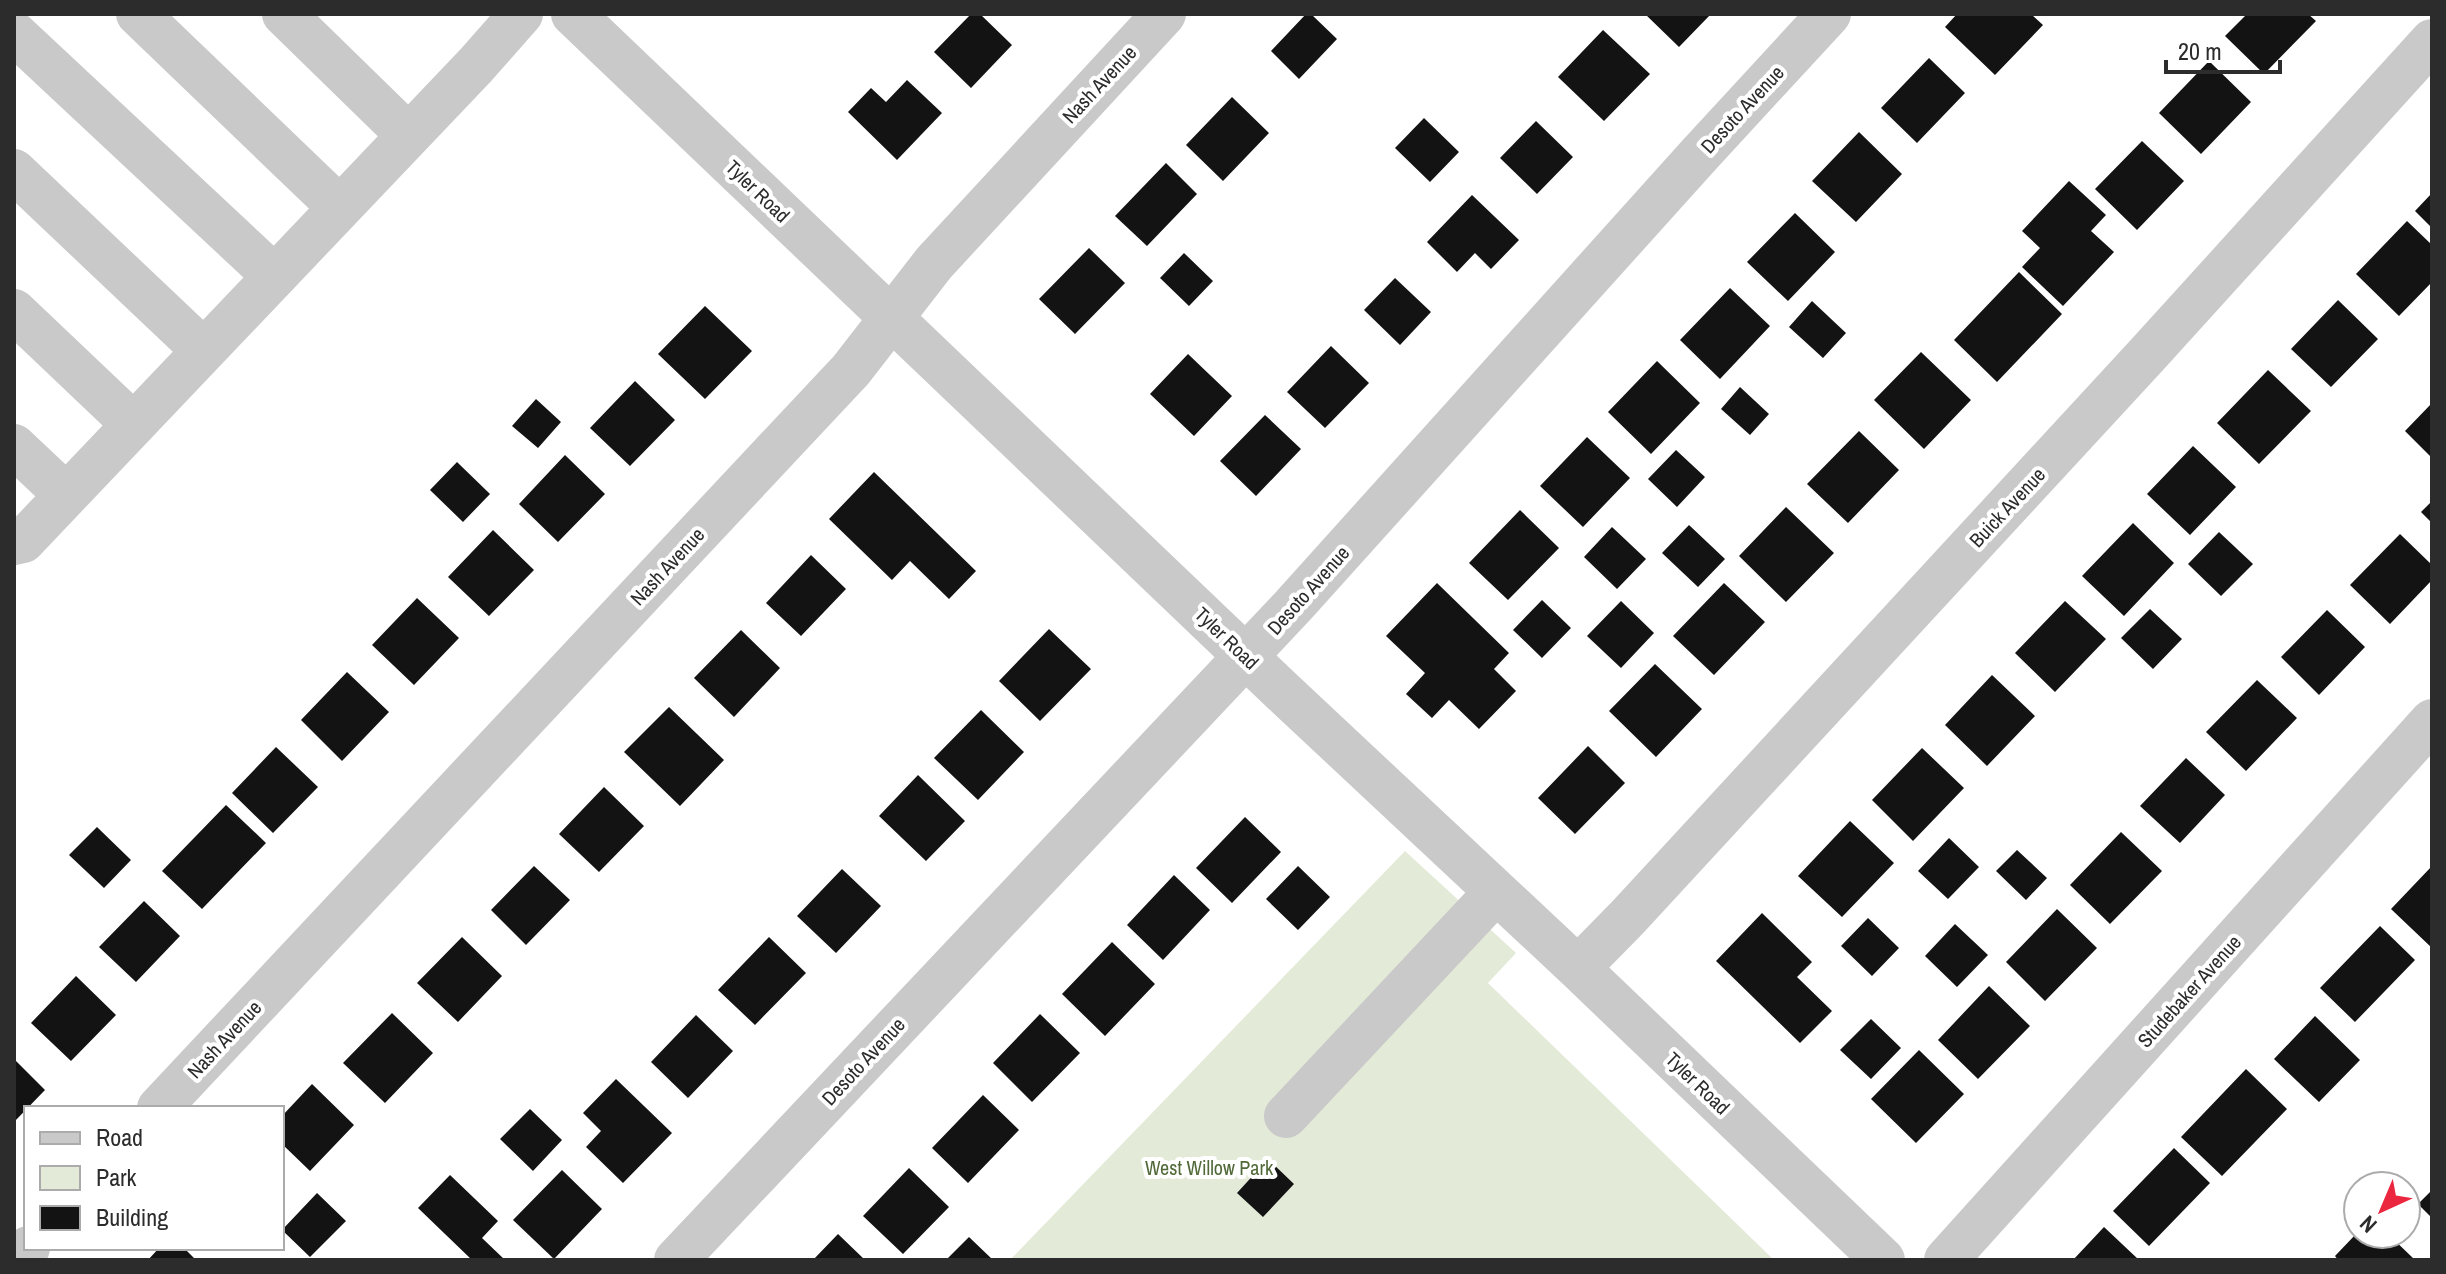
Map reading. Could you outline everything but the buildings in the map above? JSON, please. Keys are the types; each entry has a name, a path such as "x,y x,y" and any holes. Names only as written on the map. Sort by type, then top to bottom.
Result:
{"street":[{"path":"138,14 339,207"},
{"path":"284,14 408,135"},
{"path":"14,543 23,541 521,14"},
{"name":"Tyler Road","path":"573,14 1883,1260"},
{"name":"Nash Avenue","path":"161,1106 851,370 934,263 1164,14"},
{"name":"Desoto Avenue","path":"676,1260 1247,657 1829,14"},
{"path":"14,33 274,276"},
{"name":"Buick Avenue","path":"1578,968 2146,356 2432,41"},
{"path":"14,171 203,350"},
{"path":"14,311 133,424"},
{"path":"14,446 66,495"},
{"name":"Studebaker Avenue","path":"1946,1260 2432,721"},
{"path":"1286,1116 1496,892"}],"green space":[{"name":"West Willow Park","path":"1405,851 1516,953 1488,983 1774,1260 1010,1260"}]}
